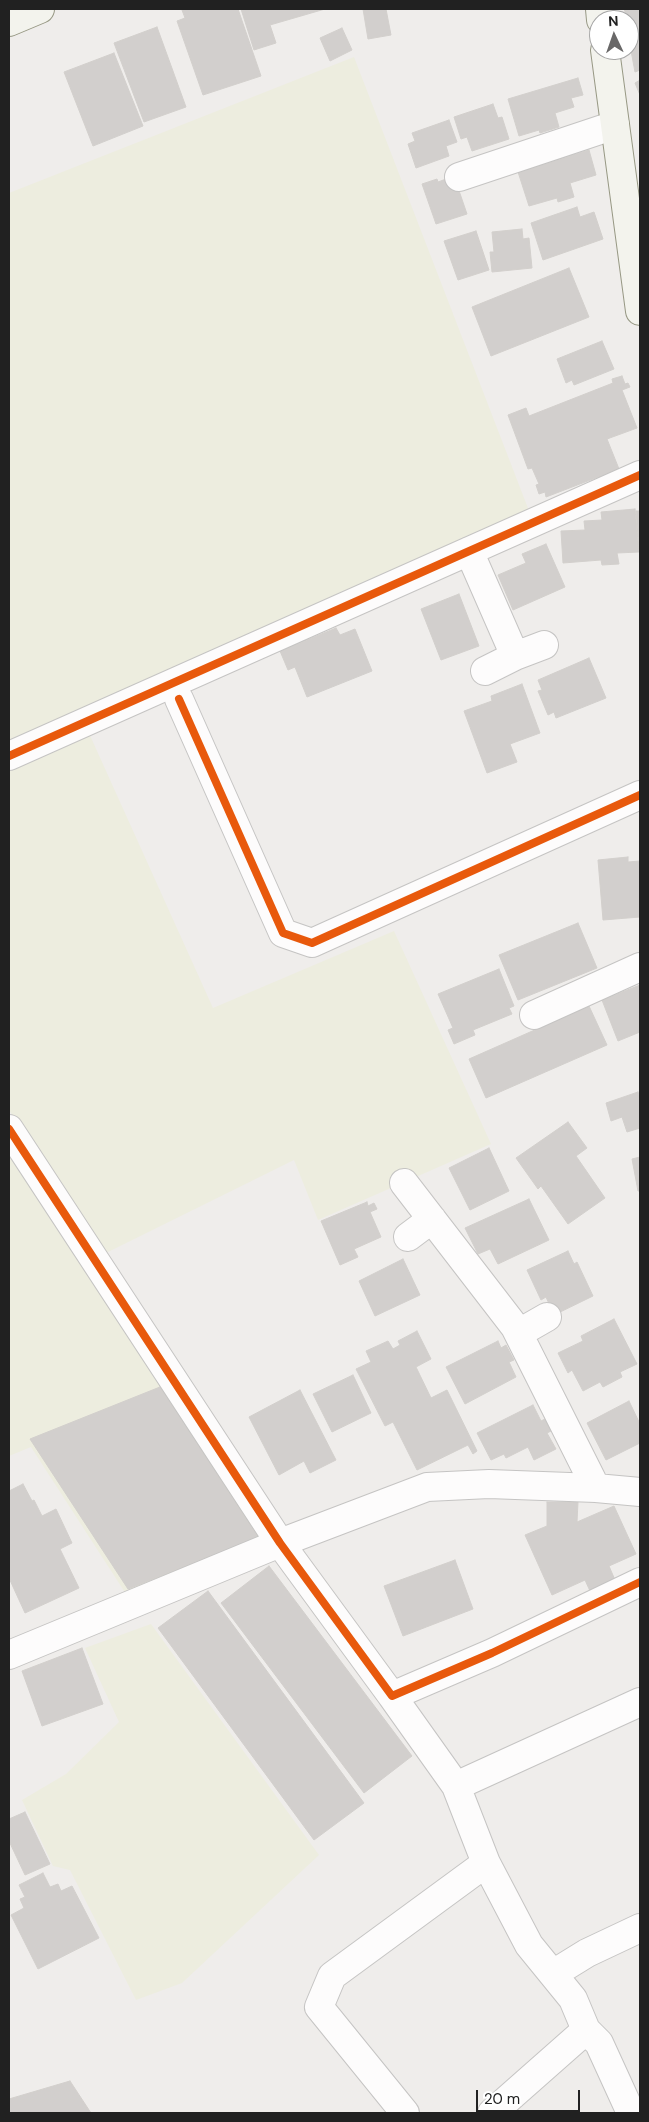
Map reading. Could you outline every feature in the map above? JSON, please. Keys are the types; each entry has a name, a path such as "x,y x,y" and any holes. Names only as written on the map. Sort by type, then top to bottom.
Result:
{"street":[{"path":"9,22 40,9"},
{"path":"606,60 615,125 636,244 640,311"},
{"path":"459,177 615,125"},
{"path":"9,756 640,475"},
{"path":"469,551 516,656"},
{"path":"485,671 544,645"},
{"path":"179,699 283,933 312,942 640,795"},
{"path":"534,1015 640,967"},
{"path":"9,1129 280,1543 456,1786 486,1863 529,1945 573,1999 586,2030 599,2044 631,2113"},
{"path":"404,1183 518,1333 596,1488"},
{"path":"408,1237 432,1219"},
{"path":"518,1333 547,1317"},
{"path":"9,1654 280,1543 428,1487 489,1484 596,1488 640,1492"},
{"path":"392,1696 492,1653 640,1582"},
{"path":"456,1786 640,1702"},
{"path":"405,2113 319,2007 332,1976 486,1863"},
{"path":"553,1974 587,1953 640,1928"},
{"path":"492,2113 586,2030"}],"shaded area":[{"path":"354,57 531,516 9,749 9,193"},
{"path":"88,731 213,1008 394,931 491,1144 318,1220 294,1160 102,1255 9,1110 9,767"},
{"path":"9,1150 263,1540 126,1594 31,1447 9,1456"},
{"path":"151,1624 319,1855 182,1983 136,2000 70,1870 53,1866 22,1800 66,1774 119,1722 85,1648"}],"building":[{"path":"238,9 261,76 203,95 177,21 185,18 182,10"},
{"path":"241,9 325,9 270,25 276,43 254,50"},
{"path":"363,9 386,9 391,35 368,39"},
{"path":"640,9 640,70 635,72 633,60 639,60 639,10 624,10"},
{"path":"157,27 186,107 144,122 114,43"},
{"path":"342,28 352,50 330,61 320,38"},
{"path":"114,53 143,126 93,146 64,72"},
{"path":"578,78 583,95 571,98 574,107 555,113 559,127 540,133 539,130 519,136 508,99"},
{"path":"640,80 640,95 635,83"},
{"path":"493,104 498,118 502,117 509,139 472,151 467,137 461,139 454,117"},
{"path":"449,120 457,142 446,146 449,156 416,168 408,144 415,141 412,133"},
{"path":"589,150 596,175 570,183 574,197 558,202 557,198 529,206 518,172"},
{"path":"454,176 467,214 436,224 422,184 437,179 438,182"},
{"path":"577,207 580,217 594,212 603,239 543,260 531,223"},
{"path":"522,229 523,239 529,238 532,268 492,272 490,252 494,252 492,232"},
{"path":"476,231 489,270 458,280 444,241"},
{"path":"569,268 589,317 491,356 472,307"},
{"path":"602,341 614,369 574,385 572,380 566,383 557,359"},
{"path":"622,376 625,384 628,383 630,387 622,390 637,428 607,439 619,469 546,497 545,492 539,494 536,485 539,484 532,468 528,469 508,415 526,408 529,416 613,383 612,379"},
{"path":"635,509 639,552 617,553 619,564 602,565 601,560 563,563 561,531 585,530 584,521 602,520 601,512"},
{"path":"636,511 640,511 640,549 639,549"},
{"path":"546,544 565,587 513,610 498,575 526,563 522,554"},
{"path":"459,594 479,646 441,660 421,609"},
{"path":"336,628 340,635 355,629 372,671 307,697 295,667 288,670 280,651"},
{"path":"589,658 606,698 556,718 554,712 548,715 538,691 542,690 538,680"},
{"path":"522,684 540,733 510,744 517,762 487,773 464,711 492,701 491,696"},
{"path":"628,857 628,862 640,861 640,917 603,920 598,860"},
{"path":"578,923 597,968 518,1000 499,955"},
{"path":"499,969 514,1006 509,1008 512,1014 473,1030 475,1035 454,1044 448,1030 453,1028 438,994"},
{"path":"640,985 640,1032 618,1041 602,1000"},
{"path":"589,1006 607,1045 486,1098 469,1059"},
{"path":"638,1092 640,1099 640,1128 627,1132 622,1117 611,1121 606,1103"},
{"path":"568,1122 587,1148 576,1156 605,1198 568,1224 541,1186 538,1189 516,1158"},
{"path":"489,1148 509,1191 470,1210 449,1168"},
{"path":"640,1157 640,1191 638,1191 632,1159"},
{"path":"529,1199 549,1240 498,1264 490,1249 478,1254 465,1228"},
{"path":"367,1202 368,1206 374,1203 377,1209 370,1212 381,1237 354,1249 358,1257 340,1265 321,1221"},
{"path":"568,1251 574,1264 577,1262 593,1296 554,1315 546,1297 541,1300 527,1270"},
{"path":"403,1259 420,1295 375,1316 359,1281"},
{"path":"614,1319 637,1364 620,1372 622,1377 603,1387 600,1382 583,1391 572,1370 568,1373 558,1353 583,1341 581,1336"},
{"path":"417,1331 431,1359 416,1367 431,1398 447,1390 477,1451 473,1454 468,1445 417,1470 393,1422 385,1426 356,1369 371,1362 366,1351 388,1341 393,1349 400,1345 398,1341"},
{"path":"498,1341 501,1348 506,1345 514,1360 509,1362 516,1377 465,1404 446,1367"},
{"path":"353,1375 371,1413 332,1432 313,1394"},
{"path":"160,1387 258,1537 128,1589 30,1439"},
{"path":"300,1390 336,1460 310,1473 304,1461 279,1475 249,1417"},
{"path":"629,1401 640,1424 640,1443 606,1460 587,1423"},
{"path":"533,1405 541,1421 545,1419 551,1431 547,1433 556,1449 534,1460 528,1447 506,1458 504,1454 491,1460 477,1433"},
{"path":"23,1484 42,1516 56,1509 72,1543 60,1549 79,1588 25,1613 9,1578 9,1491"},
{"path":"547,1502 578,1502 577,1522 614,1506 636,1554 609,1566 615,1580 590,1591 585,1580 552,1595 525,1535 547,1526"},
{"path":"455,1560 473,1609 403,1636 384,1586"},
{"path":"269,1566 412,1756 364,1793 221,1603"},
{"path":"208,1591 364,1803 314,1840 158,1628"},
{"path":"82,1648 103,1704 42,1726 22,1671"},
{"path":"25,1812 50,1864 25,1875 9,1841 9,1819"},
{"path":"43,1873 50,1887 58,1884 61,1891 72,1886 99,1938 38,1969 11,1915 24,1908 20,1899 25,1897 19,1885"},
{"path":"70,2081 91,2113 9,2113 9,2099"}],"cycle path":[{"path":"9,756 640,475"},
{"path":"179,699 283,933 312,943 640,795"},
{"path":"9,1129 280,1543 392,1696 492,1653 640,1582"}]}
